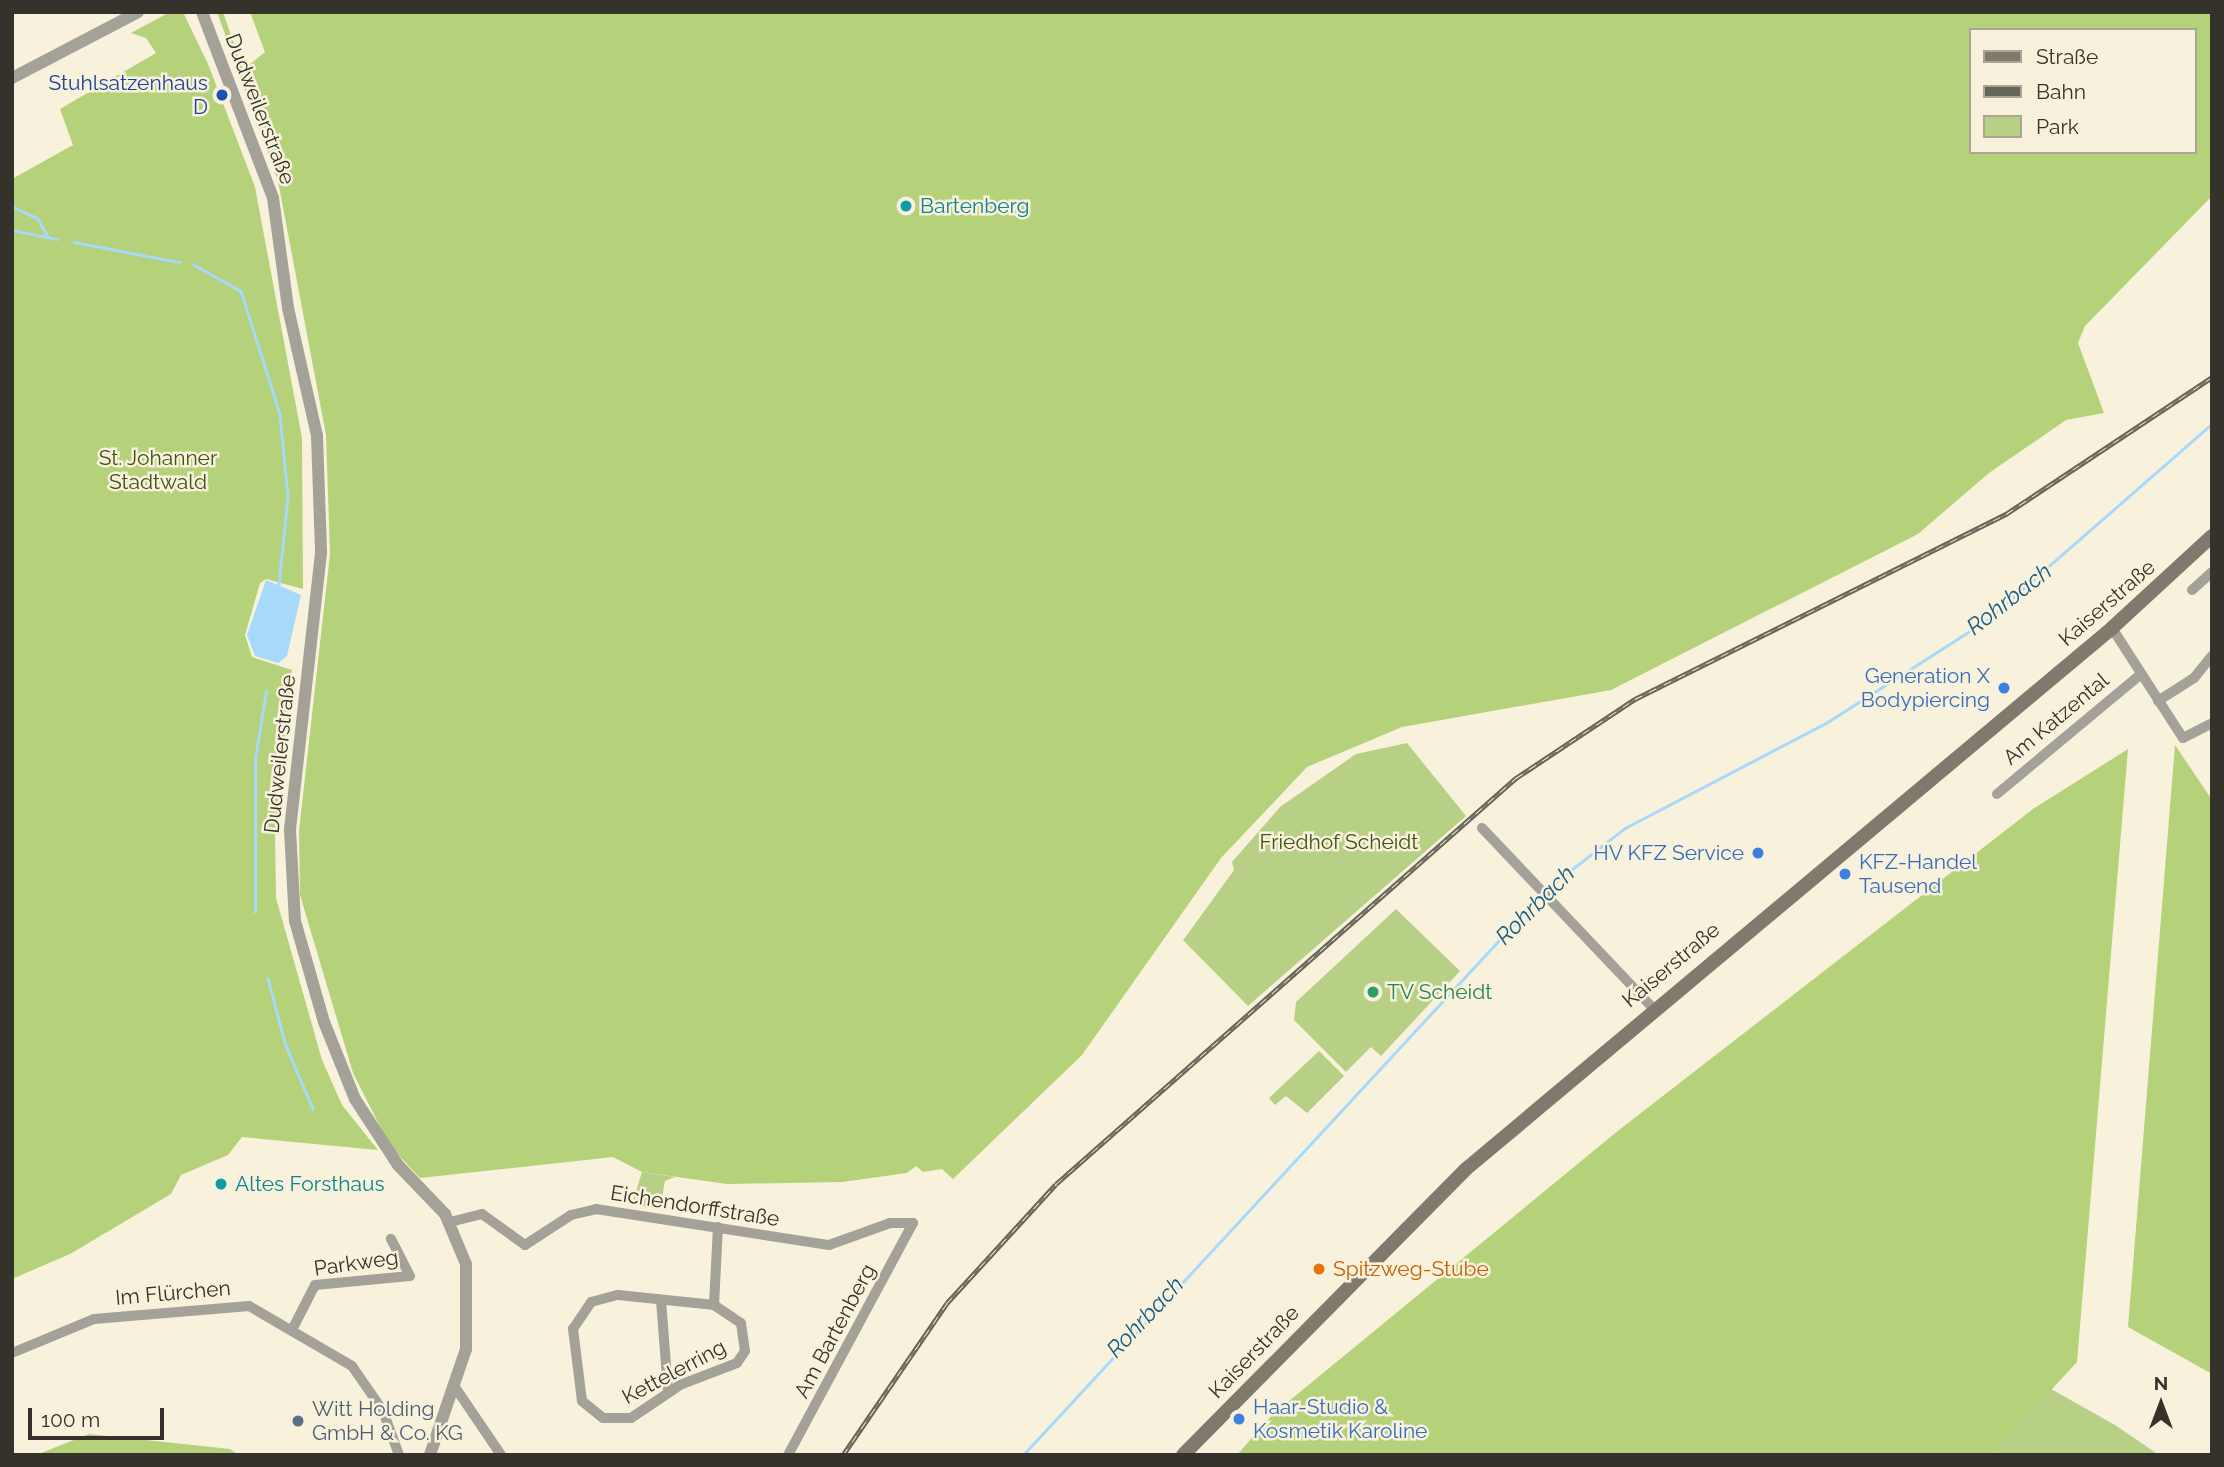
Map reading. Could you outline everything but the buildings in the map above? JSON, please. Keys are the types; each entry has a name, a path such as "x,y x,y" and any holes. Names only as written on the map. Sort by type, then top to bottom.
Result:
{"main road":[{"name":"Kaiserstraße","path":"1183,1455 1466,1169 1652,1007 2112,628 2212,536"}],"street":[{"path":"12,78 138,12"},
{"name":"Dudweilerstraße","path":"202,12 273,198 288,308 317,436 321,553 290,830 295,921 324,1022 355,1099 398,1165 450,1222 469,1293 466,1349 455,1387"},
{"path":"2193,590 2212,572"},
{"path":"2112,628 2183,738 2212,723"},
{"path":"2158,701 2194,678 2212,656"},
{"name":"Am Katzental","path":"1997,794 2141,674"},
{"path":"1482,828 1652,1007"},
{"name":"Eichendorffstraße","path":"450,1222 482,1214 525,1245 572,1215 596,1209 829,1245 890,1223 913,1223"},
{"name":"Am Bartenberg","path":"788,1455 913,1223"},
{"name":"Kettelerring","path":"714,1305 718,1227"},
{"name":"Parkweg","path":"293,1328 315,1285 410,1276 391,1239"},
{"name":"Kettelerring","path":"618,1295 714,1305 741,1323 745,1351 737,1363 668,1392 631,1418 603,1418 582,1401 574,1359 573,1329 590,1302 618,1295"},
{"path":"661,1300 668,1392"},
{"name":"Im Flürchen","path":"12,1353 57,1330 107,1318 249,1306 293,1328 352,1366 383,1411 399,1455"},
{"path":"430,1455 455,1387"},
{"path":"455,1387 500,1455"}],"green space":[{"name":"St. Johanner Stadtwald","path":"170,12 183,12 208,64 255,187 302,438 303,589 266,579 260,583 245,635 252,657 292,670 275,829 276,898 322,1060 342,1105 378,1150 242,1137 228,1155 181,1175 171,1194 70,1254 12,1279 12,179 73,145 60,109 156,53 146,38 131,33"},
{"path":"217,12 223,12 243,70 265,52 250,12 2212,12 2212,196 2085,326 2078,343 2104,413 2066,420 1989,473 1918,534 1611,690 1402,727 1307,767 1221,858 1082,1055 953,1179 942,1169 923,1172 916,1166 907,1173 842,1182 727,1184 642,1172 613,1157 420,1178 390,1146 353,1073 300,895 299,831 330,554 326,435 278,181"},
{"name":"Friedhof Scheidt","path":"1407,743 1466,816 1248,1006 1183,940 1234,870 1232,862 1280,807 1356,754"},
{"path":"2175,745 2212,800 2212,1374 2128,1327"},
{"path":"2128,749 2077,1362 1991,1455 1237,1455 1272,1415 1619,1130 2033,809"},
{"name":"TV Scheidt","path":"1396,909 1460,971 1381,1056 1371,1047 1346,1072 1294,1020 1296,1002"},
{"path":"1319,1051 1344,1076 1307,1113 1286,1096 1275,1105 1269,1098"},
{"path":"642,1172 675,1177 665,1181 660,1209 632,1204"},
{"path":"2051,1389 2115,1425 2159,1455 1991,1455"},
{"path":"89,1434 230,1449 238,1455 36,1455"}],"water":[{"path":"266,580 301,595 287,656 278,663 255,656 247,635"}],"waterway":[{"path":"12,206 37,218 48,236"},
{"path":"12,230 57,239"},
{"path":"74,242 179,262"},
{"path":"193,264 241,291 280,414 288,497 279,586"},
{"name":"Rohrbach","path":"1544,891 1625,828 1826,723 1987,620 2212,424"},
{"path":"255,912 255,759 266,691"},
{"name":"Rohrbach","path":"1023,1455 1540,896"},
{"path":"268,978 285,1043 313,1109"}],"railway":[{"path":"843,1455 947,1303 1056,1184 1516,778 1635,699 2006,514 2212,377"}],"place":[{"name":"Stuhlsatzenhaus D","path":"222,95"},
{"name":"Bartenberg","path":"906,206"},
{"name":"Generation X Bodypiercing","path":"2004,688"},
{"name":"HV KFZ Service","path":"1758,853"},
{"name":"KFZ-Handel Tausend","path":"1845,874"},
{"name":"TV Scheidt","path":"1373,992"},
{"name":"Altes Forsthaus","path":"221,1184"},
{"name":"Spitzweg-Stube","path":"1319,1269"},
{"name":"Haar-Studio & Kosmetik Karoline","path":"1239,1419"},
{"name":"Witt Holding GmbH & Co. KG","path":"298,1421"}]}
